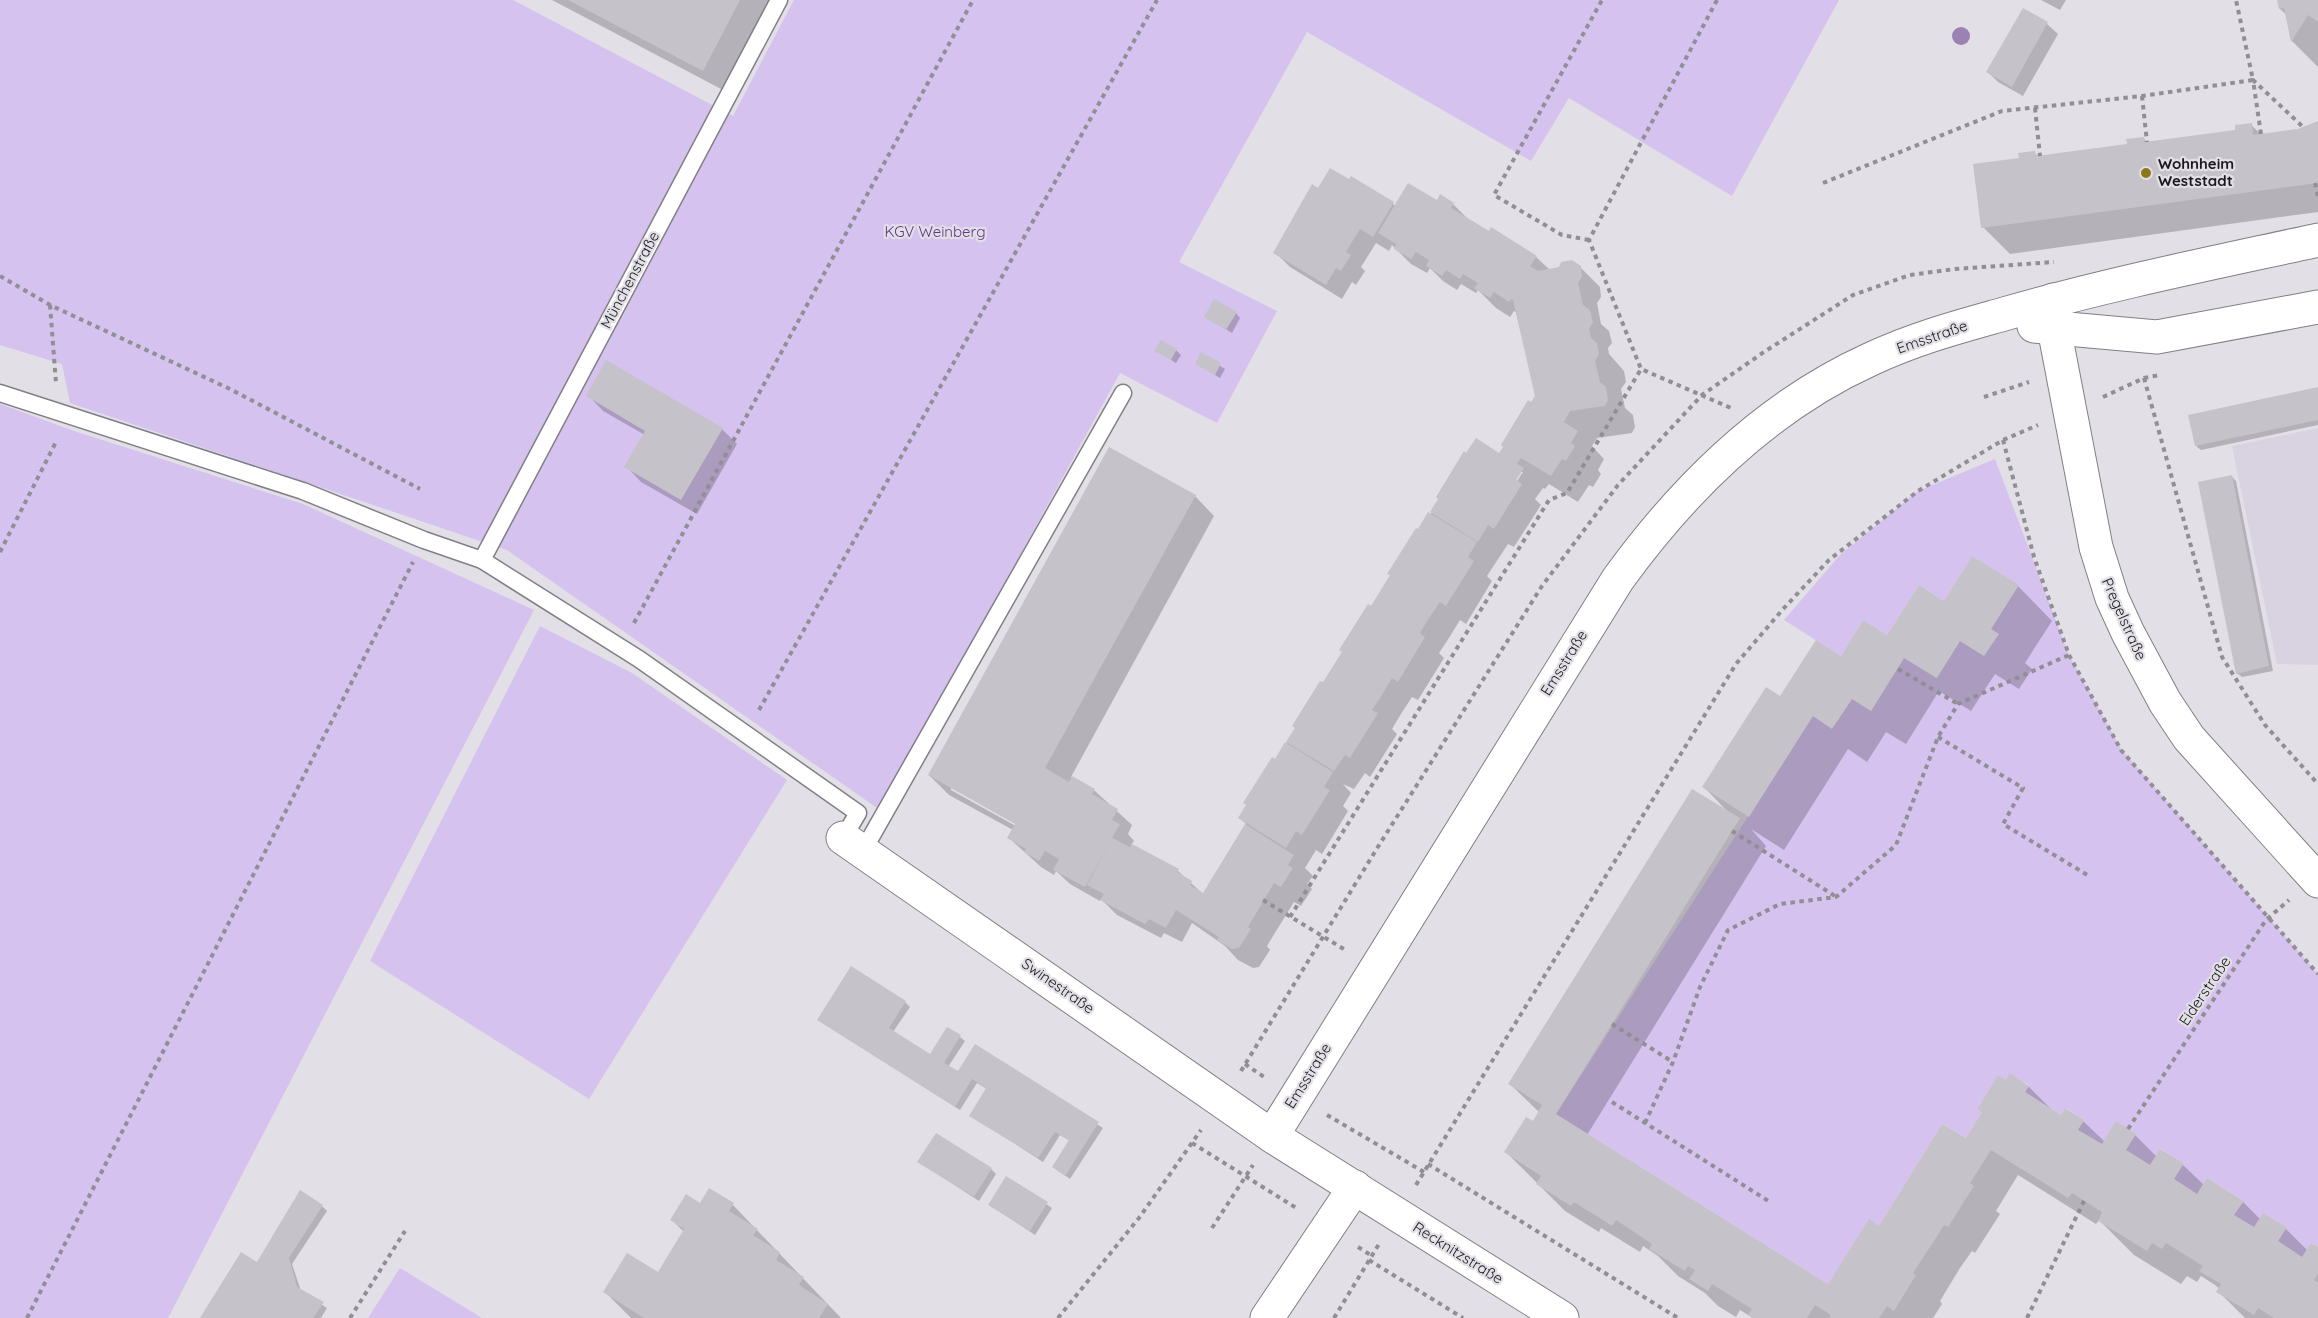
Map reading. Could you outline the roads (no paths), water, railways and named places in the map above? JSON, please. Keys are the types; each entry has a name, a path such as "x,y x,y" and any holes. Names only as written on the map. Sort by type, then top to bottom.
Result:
{"street":[{"name":"Emsstraße","path":"1272,1136 1617,579 1667,515 1738,445 1765,423 1830,380 1870,359 1930,334 1981,320 2054,314 2318,240"},
{"name":"Emsstraße","path":"2054,314 2157,337 2318,307"},
{"name":"Pregelstraße","path":"2054,314 2096,547 2112,598 2128,633 2164,702 2189,738 2316,879"},
{"name":"Swinestraße","path":"853,844 1272,1136"},
{"path":"1267,1318 1355,1187 1272,1136"},
{"name":"Recknitzstraße","path":"1355,1187 1562,1318"}],"lane":[{"name":"Münchenstraße","path":"482,560 779,0"},
{"path":"0,393 303,491 424,540 482,560 620,647 858,813 853,844"},
{"path":"853,844 1123,393"}],"place":[{"name":"Wohnheim Weststadt","path":"2146,173"}],"park label":[{"name":"KGV Weinberg","path":"935,232"}]}
